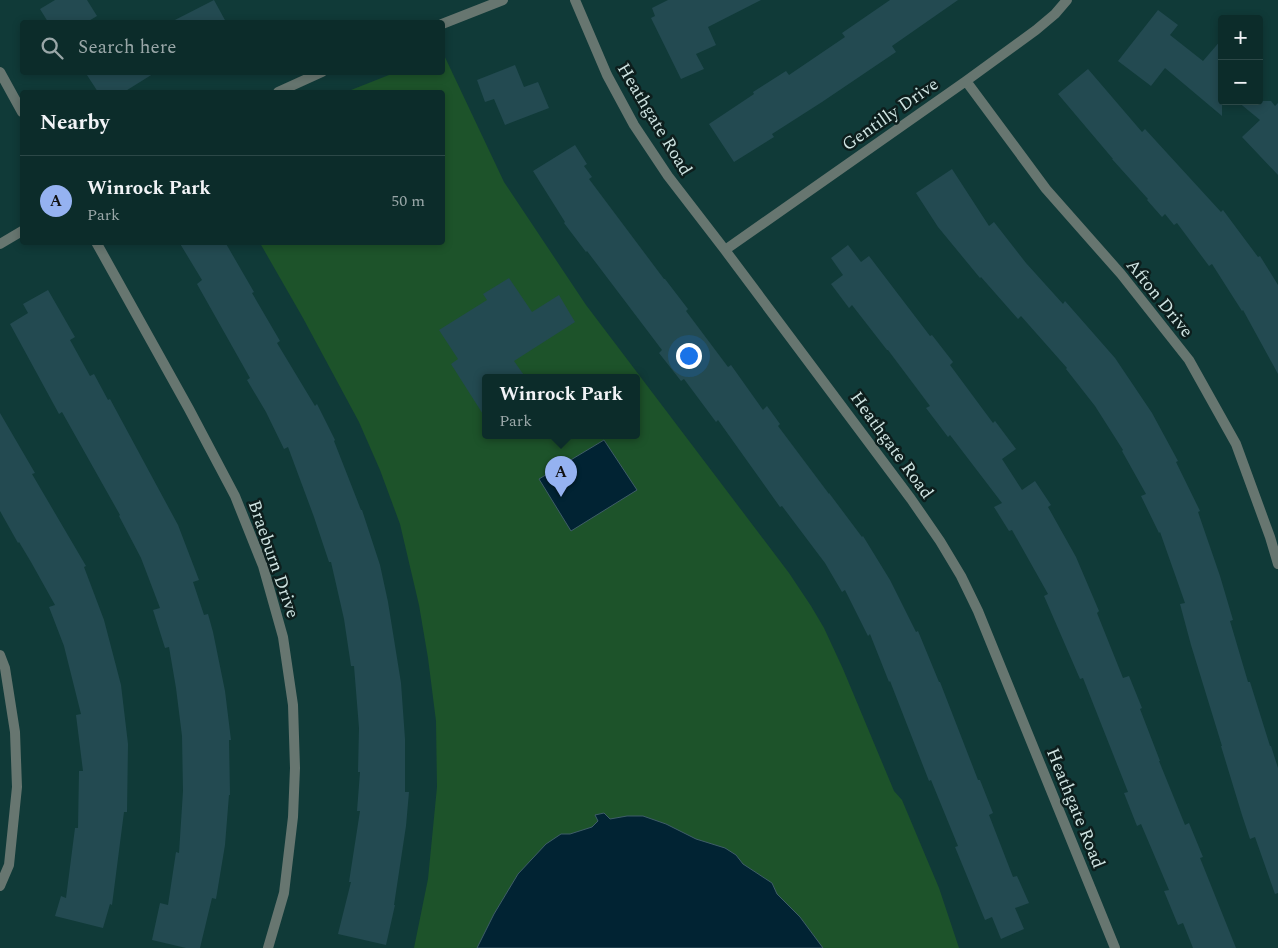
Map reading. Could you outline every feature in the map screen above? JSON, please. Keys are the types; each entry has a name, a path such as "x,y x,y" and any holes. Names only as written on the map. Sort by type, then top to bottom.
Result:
{"street":[{"path":"445,23 503,0"},
{"name":"Heathgate Road","path":"575,0 607,75 634,124 668,176 912,498 961,576 978,611 1115,948"},
{"name":"Gentilly Drive","path":"725,250 1036,30 1056,14 1068,0"},
{"path":"0,72 20,108"},
{"path":"282,90 315,75"},
{"name":"Afton Drive","path":"966,81 1046,188 1121,274 1189,360 1236,444 1278,564"},
{"path":"0,244 20,232"},
{"name":"Braeburn Drive","path":"98,245 190,409 234,496 263,566 283,637 293,705 295,768 293,817 284,893 268,948"},
{"path":"0,655 15,732 17,786 10,865 0,886"}],"green space":[{"path":"445,57 504,182 586,305 638,374 482,374 482,439 640,439 640,376 789,573 824,628 894,791 902,800 939,888 959,948 414,948 428,879 437,787 436,721 419,605 400,524 380,470 359,422 261,245 445,245 445,90 351,90 389,75 445,75"}],"water":[{"path":"604,440 637,490 571,531 539,479"},
{"path":"604,813 610,819 643,816 666,824 696,839 725,848 736,855 743,864 772,883 777,894 800,917 823,948 477,948 494,914 518,874 546,844 561,834 570,834 592,827 598,821 595,815"}],"building":[{"path":"55,0 87,0 97,16 90,20 47,20 40,9"},
{"path":"214,0 225,20 175,20"},
{"path":"668,0 761,0 708,27 716,45 696,54 704,69 681,79 651,18 655,16 652,8"},
{"path":"890,0 958,0 892,46 896,52 772,134 774,137 734,162 709,124 754,94 753,92 786,71 789,75 845,37 842,33"},
{"path":"1158,10 1178,25 1170,35 1203,61 1218,44 1218,105 1222,105 1222,116 1165,68 1151,86 1118,61"},
{"path":"515,65 524,87 538,82 549,108 505,125 494,99 485,102 477,80"},
{"path":"1088,69 1142,132 1145,129 1221,212 1223,210 1258,257 1260,256 1278,285 1278,374 1243,310 1212,264 1209,266 1177,223 1174,225 1165,214 1162,217 1058,94"},
{"path":"87,75 151,75 127,90 97,90"},
{"path":"1263,101 1271,101 1275,106 1278,103 1278,175 1242,137 1260,120 1242,105 1263,105"},
{"path":"575,145 587,164 584,166 592,177 589,179 688,309 686,311 728,367 731,365 763,410 767,406 780,424 778,426 863,536 890,580 916,632 918,631 940,682 978,780 980,780 993,813 989,815 1013,877 1017,876 1029,903 1015,908 1024,929 1001,939 992,917 985,920 955,847 958,846 931,780 929,781 890,681 870,634 868,636 845,590 842,592 825,563 782,506 780,507 718,420 716,422 684,379 681,381 659,353 662,350 564,223 533,171"},
{"path":"952,169 989,226 994,222 1026,263 1063,304 1065,301 1115,358 1152,413 1178,461 1176,462 1200,511 1198,512 1233,620 1230,621 1248,682 1250,682 1278,768 1278,893 1275,894 1255,837 1250,839 1242,815 1191,645 1180,604 1185,603 1160,532 1141,496 1146,494 1123,450 1095,406 1067,368 1021,316 1018,319 980,278 938,227 916,193"},
{"path":"181,245 227,245 280,341 277,343 315,406 317,404 335,440 362,510 380,565 401,683 405,739 405,792 409,792 395,905 386,945 338,934 351,882 349,882 360,811 357,811 360,772 358,772 359,728 354,666 351,666 344,619 331,562 329,562 288,447 284,449 266,412 247,380 250,378 197,284 202,280"},
{"path":"848,245 861,262 869,256 930,336 932,335 953,362 950,365 993,423 995,421 1016,449 1002,459 1022,490 1035,481 1051,505 1048,507 1076,557 1099,611 1097,613 1123,678 1129,676 1142,708 1140,709 1159,761 1185,825 1189,823 1203,857 1200,858 1236,948 1193,948 1183,923 1178,925 1164,891 1169,890 1141,824 1137,826 1124,793 1128,792 1083,678 1080,679 1044,596 1048,594 1012,530 1009,531 994,507 1002,503 950,435 948,437 926,408 930,406 888,350 852,305 849,308 831,284 843,275 831,258"},
{"path":"509,278 532,312 559,295 575,322 514,361 523,374 482,374 482,413 451,364 458,359 439,330 487,300 483,294"},
{"path":"48,290 75,337 70,340 90,376 94,374 108,400 110,399 178,525 199,580 193,582 204,615 208,614 213,632 225,691 231,740 229,740 230,795 225,845 216,899 212,898 200,948 186,948 152,940 160,903 168,905 176,852 179,853 183,791 182,736 176,688 169,647 165,648 153,610 160,608 141,558 120,515 62,412 59,414 10,324 28,313 23,304"},
{"path":"0,413 35,473 32,474 86,566 84,567 104,620 121,685 128,744 127,812 124,812 112,905 110,904 103,928 55,916 61,896 66,898 75,828 78,828 79,771 83,771 76,715 81,714 64,646 49,607 55,605 0,511"}],"place":[{"name":"Winrock Park","path":"561,497"}]}
